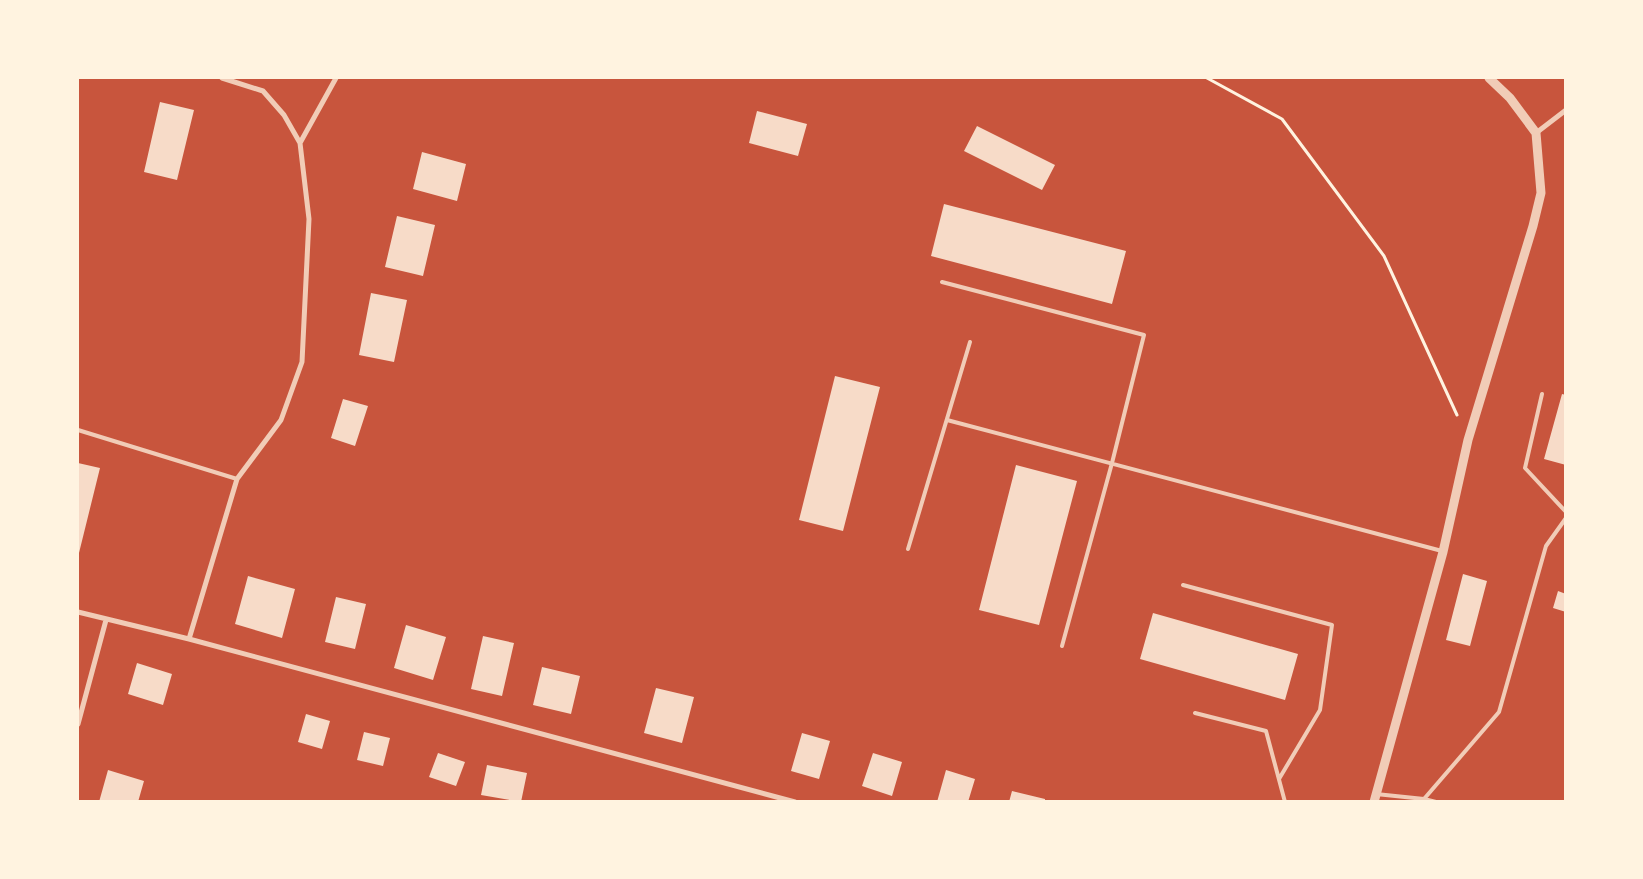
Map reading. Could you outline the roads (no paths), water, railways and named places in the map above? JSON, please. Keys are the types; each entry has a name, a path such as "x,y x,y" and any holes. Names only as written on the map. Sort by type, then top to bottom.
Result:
{"street":[{"path":"189,639 237,479 282,420 302,362 309,219 300,143 284,115 263,91 222,78"},
{"path":"300,143 336,78"},
{"path":"1375,798 1443,552 1468,440 1533,226 1541,193 1536,133 1510,98 1489,78"},
{"path":"1536,133 1566,110"},
{"path":"78,612 189,639 795,802"},
{"path":"78,724 106,620"}],"lane":[{"path":"942,282 1144,335 1062,646"},
{"path":"908,549 970,342"},
{"path":"1542,394 1525,468 1566,512"},
{"path":"947,420 1112,462 1443,552"},
{"path":"78,430 237,479"},
{"path":"1424,798 1499,712 1546,546 1566,518"},
{"path":"1182,585 1332,625 1320,710 1279,779"},
{"path":"1194,712 1266,731 1286,802"},
{"path":"1375,798 1424,798 1436,802"}]}
